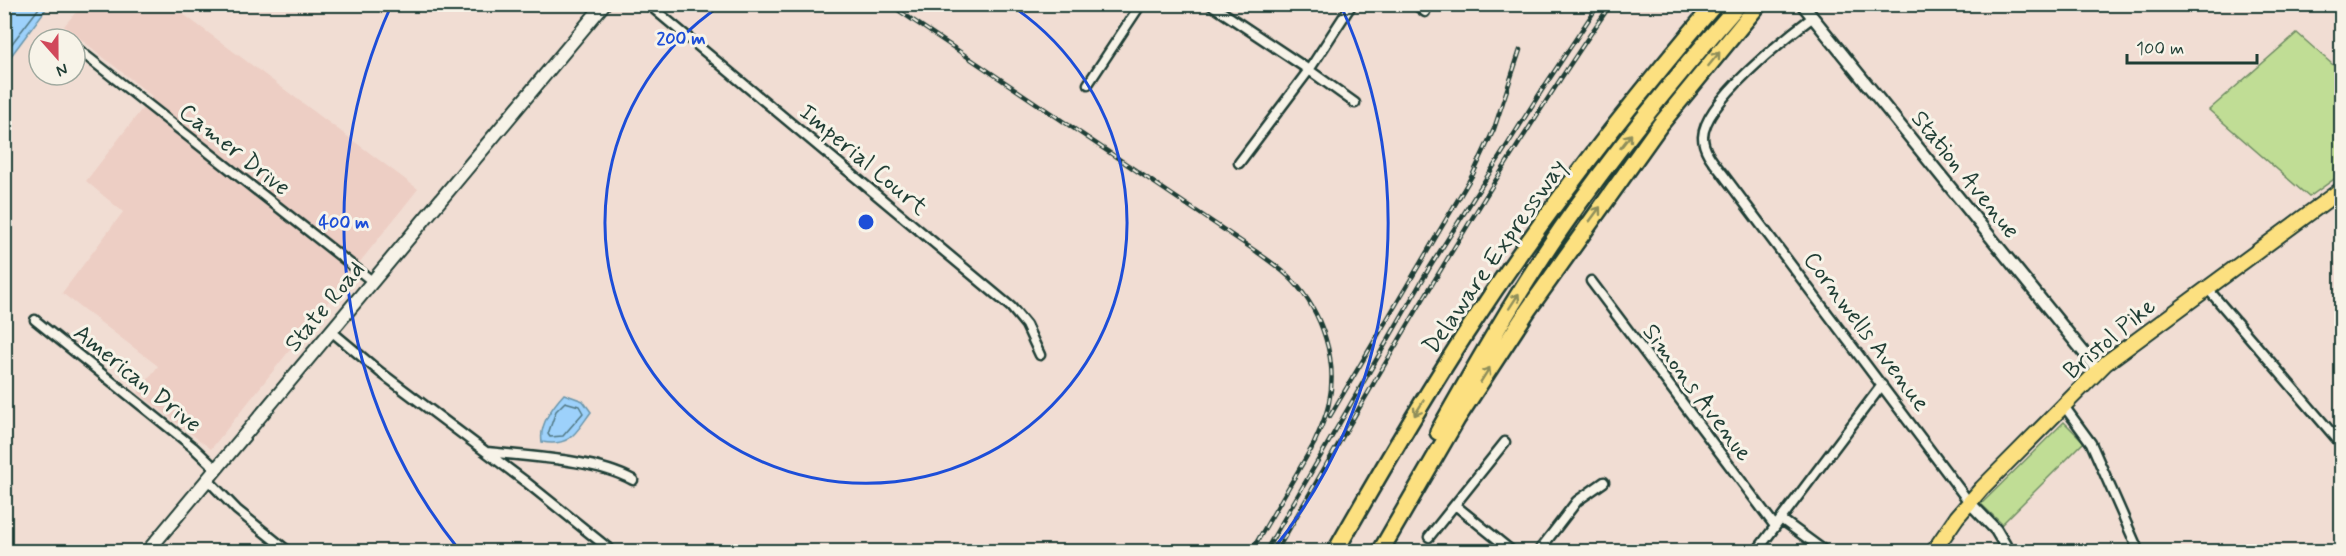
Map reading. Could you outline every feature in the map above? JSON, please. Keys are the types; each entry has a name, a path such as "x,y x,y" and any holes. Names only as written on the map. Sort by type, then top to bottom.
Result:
{"highway":[{"name":"Delaware Expressway","path":"1335,552 1442,371 1516,259 1564,192 1630,107 1715,4"},
{"path":"1369,552 1494,334 1561,229 1640,123 1739,4"},
{"path":"1380,552 1457,419 1528,310 1660,125 1759,4"}],"main road":[{"name":"State Road","path":"147,552 604,4"},
{"name":"Bristol Pike","path":"1934,552 1969,502 2098,370 2342,189"}],"street":[{"name":"Imperial Court","path":"648,4 1011,307 1026,325 1040,355"},
{"path":"1088,84 1141,4"},
{"path":"1210,4 1355,103"},
{"path":"1239,163 1309,70 1352,4"},
{"path":"1415,4 1425,12"},
{"name":"Station Avenue","path":"1802,4 2098,370"},
{"name":"Cornwells Avenue","path":"1813,18 1791,34 1742,79 1710,114 1704,130 1704,145 1708,154 1969,502 1996,530 2009,552"},
{"name":"Camer Drive","path":"87,56 372,280"},
{"name":"Simons Avenue","path":"1591,281 1775,526"},
{"path":"2207,288 2342,445"},
{"name":"American Drive","path":"35,320 194,447 216,468"},
{"path":"331,331 380,372 613,552"},
{"path":"1756,552 1882,385"},
{"path":"2064,406 2091,443 2139,552"},
{"path":"1429,537 1505,442"},
{"path":"485,452 590,465 611,470 633,480"},
{"path":"207,479 237,510 289,552"},
{"path":"1538,552 1577,501 1604,482"},
{"path":"1455,505 1513,552"},
{"path":"1781,519 1826,552"}],"shaded area":[{"path":"82,5 171,5 418,189 211,449 138,393 158,366 62,293 123,212 86,181 152,96 87,44 87,27 64,26"}],"green space":[{"path":"2297,33 2341,72 2341,174 2309,197 2209,110"},
{"path":"2064,422 2084,442 2002,524 1981,504"}],"water":[{"path":"4,5 49,5 33,27 27,27 27,34 5,64"},
{"path":"564,394 583,401 591,412 577,432 566,440 552,443 542,442 545,423 551,410"}],"railway":[{"path":"889,4 1257,252 1293,281 1320,322 1329,353 1331,370 1328,408 1311,450"},
{"path":"1265,552 1430,267 1599,4"},
{"path":"1276,552 1480,206 1611,4"},
{"path":"1330,416 1473,174 1494,129 1520,50"},
{"path":"1251,552 1315,442"}]}
